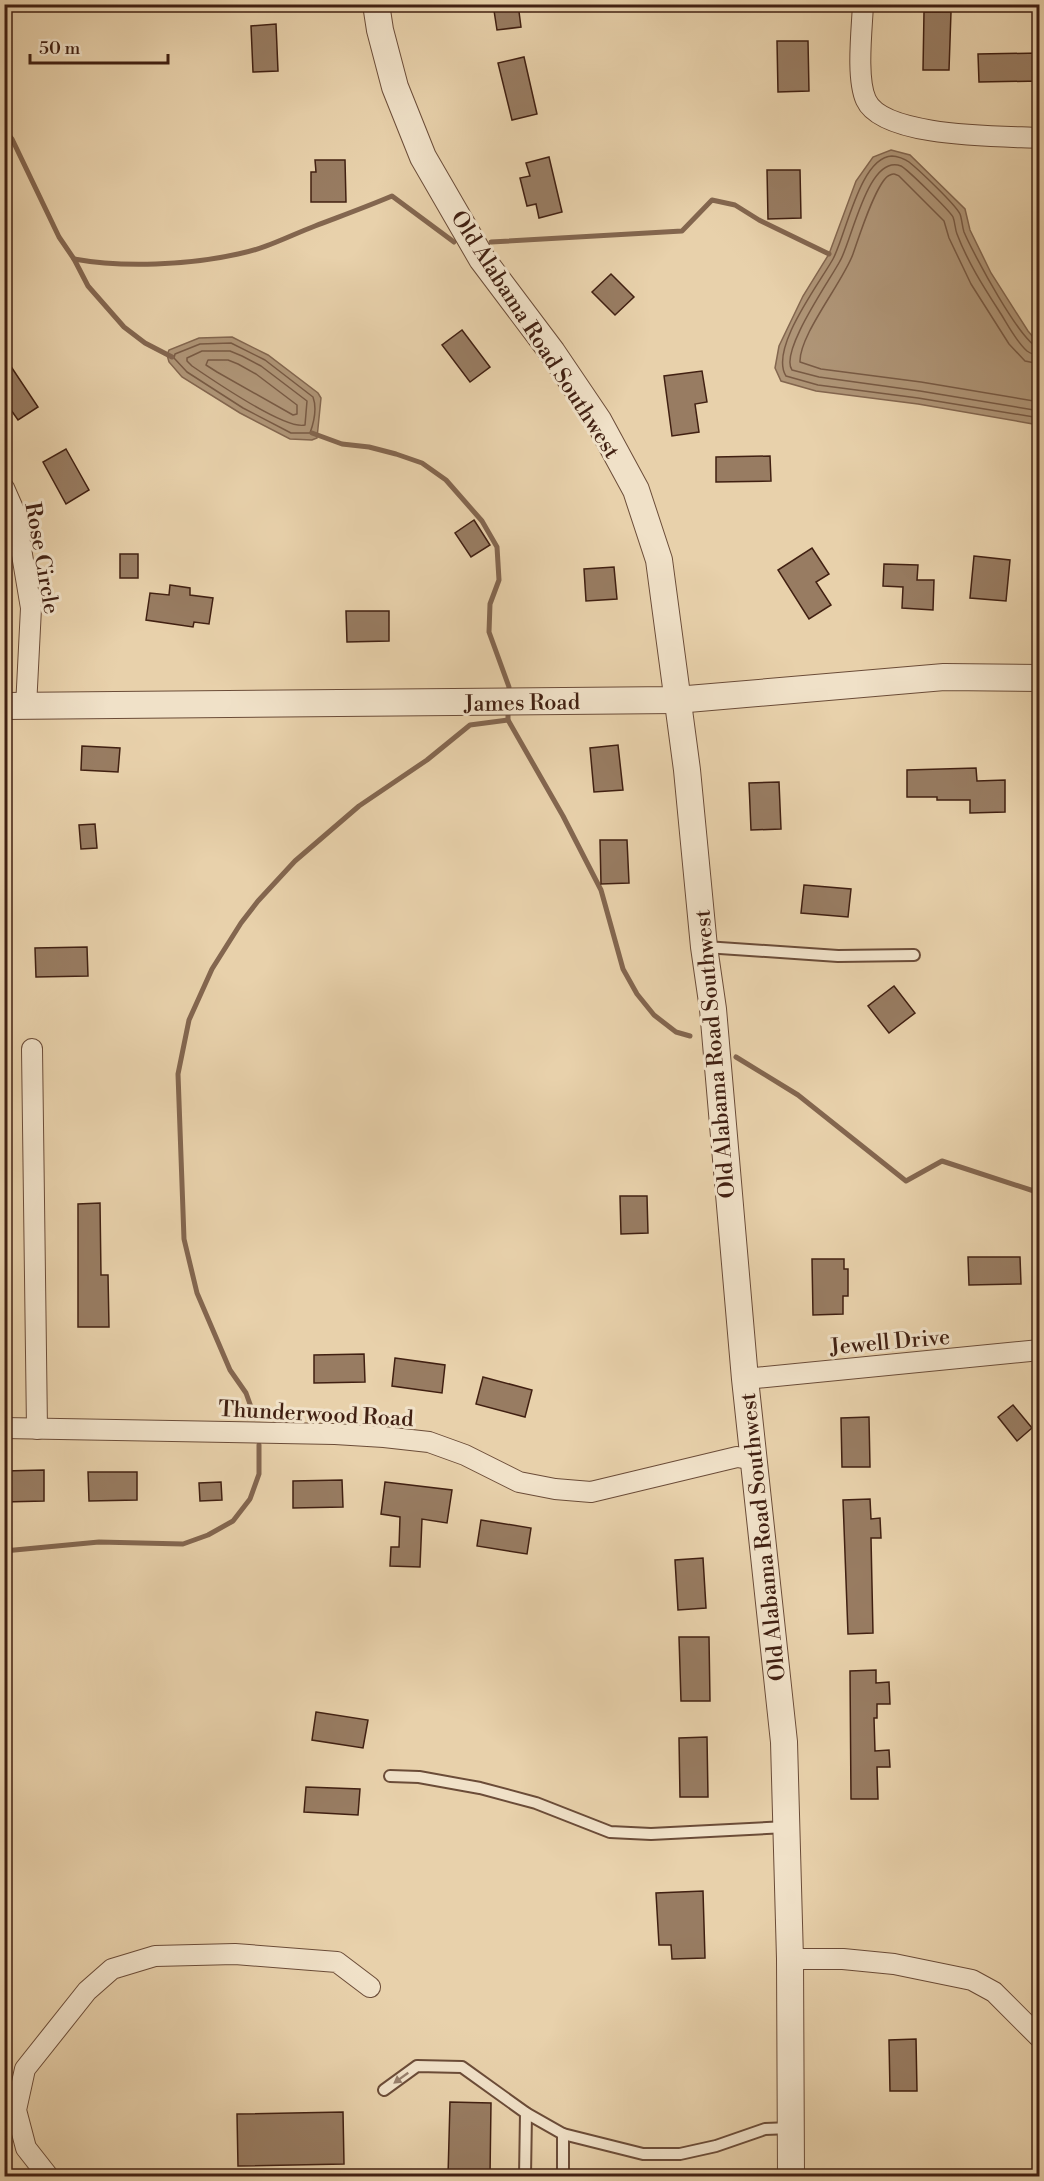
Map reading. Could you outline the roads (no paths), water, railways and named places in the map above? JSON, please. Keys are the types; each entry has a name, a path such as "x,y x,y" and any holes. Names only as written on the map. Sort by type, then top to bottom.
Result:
{"street":[{"name":"Old Alabama Road Southwest","path":"376,4 380,30 395,87 423,157 482,258 552,352 598,420 636,490 659,560 687,770 704,947 713,1009 745,1379 784,1742 790,1959 792,2176"},
{"path":"863,4 861,84 870,107 892,120 915,127 948,133 1040,138"},
{"name":"Rose Circle","path":"4,488 15,513 31,608 15,707"},
{"name":"James Road","path":"15,707 676,700 944,677 1040,678"},
{"path":"32,1048 38,1429"},
{"name":"Jewell Drive","path":"745,1379 1035,1353"},
{"name":"Thunderwood Road","path":"4,1428 384,1437 429,1442 465,1455 519,1482 555,1489 591,1492 737,1457 755,1460"},
{"path":"48,2176 26,2148 16,2110 25,2069 87,1991 112,1969 155,1956 236,1954 337,1962 370,1987"},
{"path":"790,1959 843,1959 894,1964 972,1980 994,1992 1040,2038"}],"lane":[{"path":"704,947 838,956 914,955"},
{"path":"390,1776 419,1777 480,1788 536,1803 610,1832 651,1834 786,1827"},
{"path":"384,2091 417,2066 462,2067 525,2113 563,2134 643,2154 680,2154 716,2146 765,2129 791,2128"},
{"path":"525,2113 525,2176"},
{"path":"563,2134 563,2176"}],"water":[{"path":"891,150 910,155 965,209 970,230 991,273 1028,331 1039,344 1039,425 918,404 816,391 781,381 775,368 779,346 803,296 829,254 856,181 873,157"},
{"path":"232,337 268,355 318,393 321,398 317,438 312,440 290,439 240,413 182,377 169,362 167,355 169,350 199,338"}],"waterway":[{"path":"4,129 12,139 59,237 88,286 124,327 145,343 172,357"},
{"path":"74,259 113,264 156,264 219,258 267,246 392,196 454,242"},
{"path":"491,242 682,231 712,200 735,205 759,220 829,254"},
{"path":"312,433 342,444 369,447 422,463 446,480 482,521 497,547 499,580 490,604 489,632 509,687 508,694"},
{"path":"508,709 508,720 563,816 601,890 623,969 637,994 654,1015 676,1032 690,1036"},
{"path":"255,1418 246,1393 230,1370 197,1293 184,1239 178,1074 189,1020 212,969 241,923 295,861 359,806 427,760 470,725 508,720"},
{"path":"736,1057 798,1095 906,1181 942,1161 1040,1193"},
{"path":"4,1551 99,1542 183,1544 208,1535 233,1521 250,1499 259,1474 259,1445"}]}
